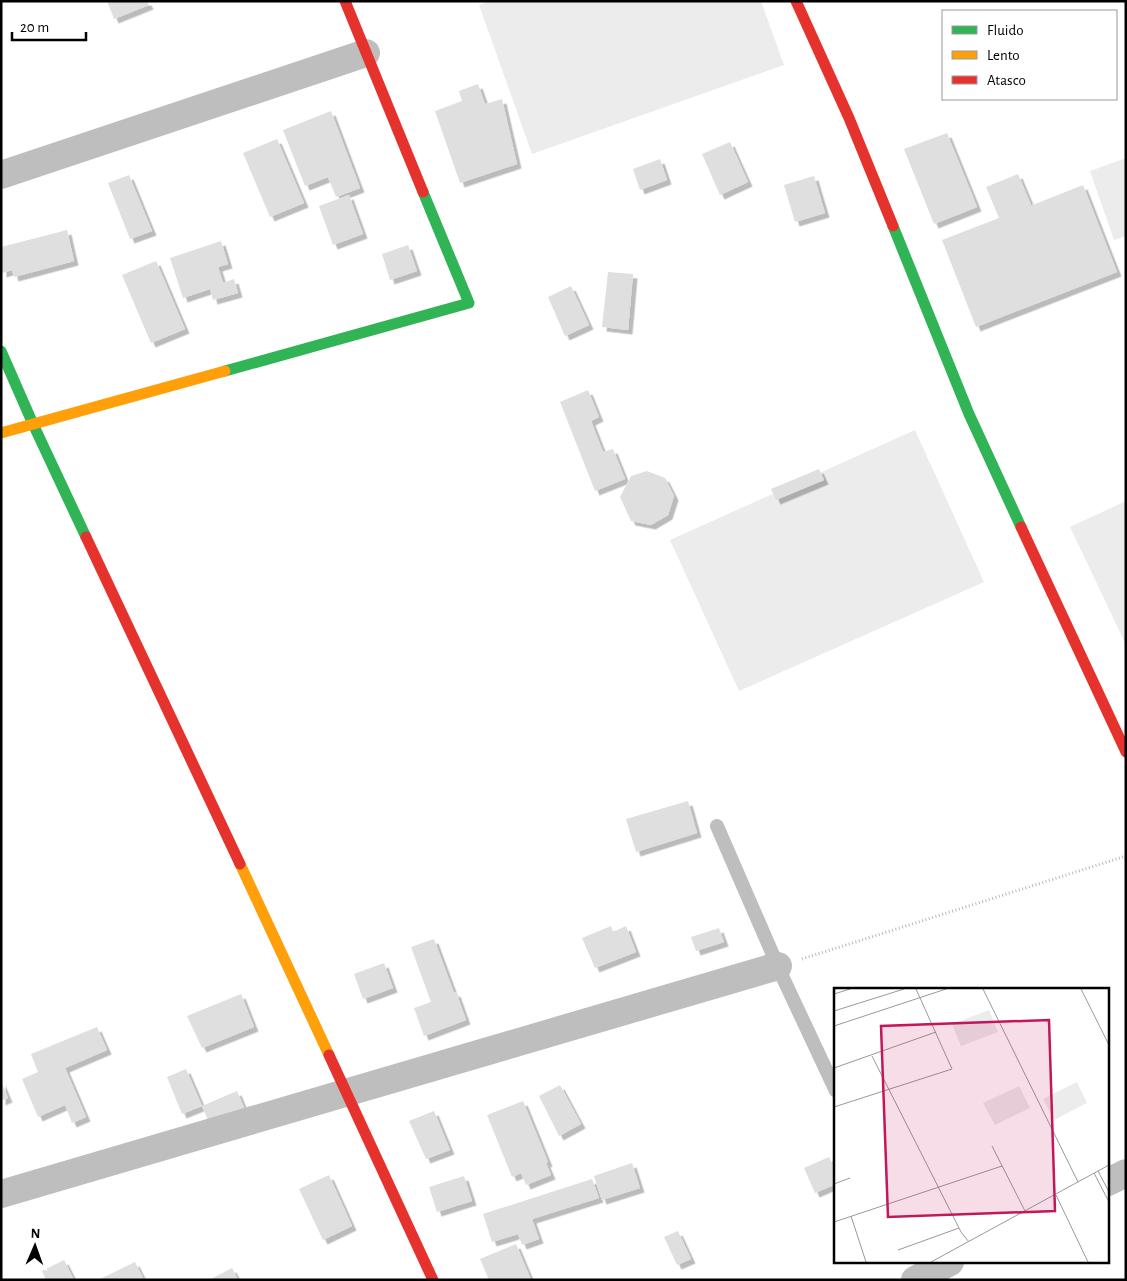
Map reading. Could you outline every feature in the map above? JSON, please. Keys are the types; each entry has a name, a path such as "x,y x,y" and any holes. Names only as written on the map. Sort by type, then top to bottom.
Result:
{"street":[{"path":"1,433 470,303 344,1"},
{"path":"796,1 849,118 969,414 1126,752"},
{"path":"1,175 366,53"},
{"path":"1,351 33,424 347,1092 433,1280"},
{"path":"1,1194 778,966"},
{"path":"1110,1181 1126,1173"},
{"path":"918,1273 944,1264"}],"lane":[{"path":"718,826 778,966 834,1087"}],"path":[{"path":"778,966 1126,856"}],"shaded area":[{"path":"490,1 761,1 784,65 532,154 479,5"},
{"path":"1126,158 1126,236 1114,240 1090,171"},
{"path":"915,430 984,582 739,691 670,540"},
{"path":"1126,501 1126,645 1070,527"}],"building":[{"path":"107,1 147,1 149,5 114,19"},
{"path":"478,84 485,104 502,99 517,164 460,183 435,111 462,101 459,91"},
{"path":"331,111 360,188 336,197 328,177 305,186 283,130"},
{"path":"947,133 977,207 934,224 904,149"},
{"path":"277,139 304,203 270,217 243,153"},
{"path":"730,142 748,182 720,195 702,154"},
{"path":"660,159 667,180 640,190 633,169"},
{"path":"1018,174 1031,205 1020,210 1083,185 1117,272 976,327 942,240 999,218 986,187"},
{"path":"129,175 152,231 130,239 108,183"},
{"path":"814,176 825,213 795,222 784,185"},
{"path":"349,195 363,234 333,245 319,206"},
{"path":"67,230 74,261 14,277 12,270 2,273 1,247"},
{"path":"221,241 228,264 218,267 223,283 234,279 238,293 213,300 210,289 183,298 170,258"},
{"path":"408,245 417,271 390,280 382,254"},
{"path":"156,261 185,329 151,343 122,275"},
{"path":"608,272 633,274 628,330 602,327"},
{"path":"571,286 589,325 565,336 548,297"},
{"path":"588,390 599,417 591,421 603,452 613,449 625,479 595,491 560,402"},
{"path":"819,469 824,480 776,500 771,489"},
{"path":"647,471 665,478 674,496 668,515 651,525 631,521 620,497 631,476"},
{"path":"688,801 697,833 636,852 626,819"},
{"path":"611,926 613,932 626,926 636,952 595,968 582,938"},
{"path":"719,928 724,942 696,951 691,937"},
{"path":"434,939 466,1020 424,1036 414,1008 431,1002 411,947"},
{"path":"384,963 393,988 363,999 354,974"},
{"path":"241,994 254,1027 202,1048 187,1016"},
{"path":"97,1027 107,1050 65,1068 86,1117 72,1123 65,1105 38,1117 22,1079 38,1072 31,1054"},
{"path":"186,1069 202,1106 182,1114 167,1077"},
{"path":"1,1081 8,1098 1,1101"},
{"path":"560,1085 581,1124 559,1136 539,1096"},
{"path":"237,1091 245,1110 210,1125 202,1106"},
{"path":"523,1101 548,1162 546,1163 551,1175 526,1185 521,1173 512,1177 487,1115"},
{"path":"434,1111 450,1150 426,1159 409,1121"},
{"path":"829,1157 834,1168 834,1185 815,1193 804,1168"},
{"path":"632,1163 640,1188 602,1200 594,1176"},
{"path":"329,1175 352,1226 323,1240 299,1189"},
{"path":"464,1176 472,1201 437,1212 429,1187"},
{"path":"592,1179 599,1198 532,1219 539,1239 522,1245 518,1234 492,1242 483,1214"},
{"path":"678,1231 691,1259 677,1265 664,1237"},
{"path":"516,1244 531,1280 489,1280 480,1259"},
{"path":"64,1260 74,1280 46,1280 42,1271"},
{"path":"135,1262 144,1280 98,1280"},
{"path":"232,1268 238,1280 209,1280"}],"traffic: fast":[{"path":"225,371 469,303 423,192"},
{"path":"893,226 969,414 1021,527"},
{"path":"1,351 86,537"}],"traffic: slow":[{"path":"1,433 225,371"},
{"path":"240,864 329,1055"}],"traffic: jam":[{"path":"345,1 423,192"},
{"path":"796,1 849,118 893,226"},
{"path":"1021,527 1126,752"},
{"path":"86,537 240,864"},
{"path":"329,1055 433,1280"}]}
